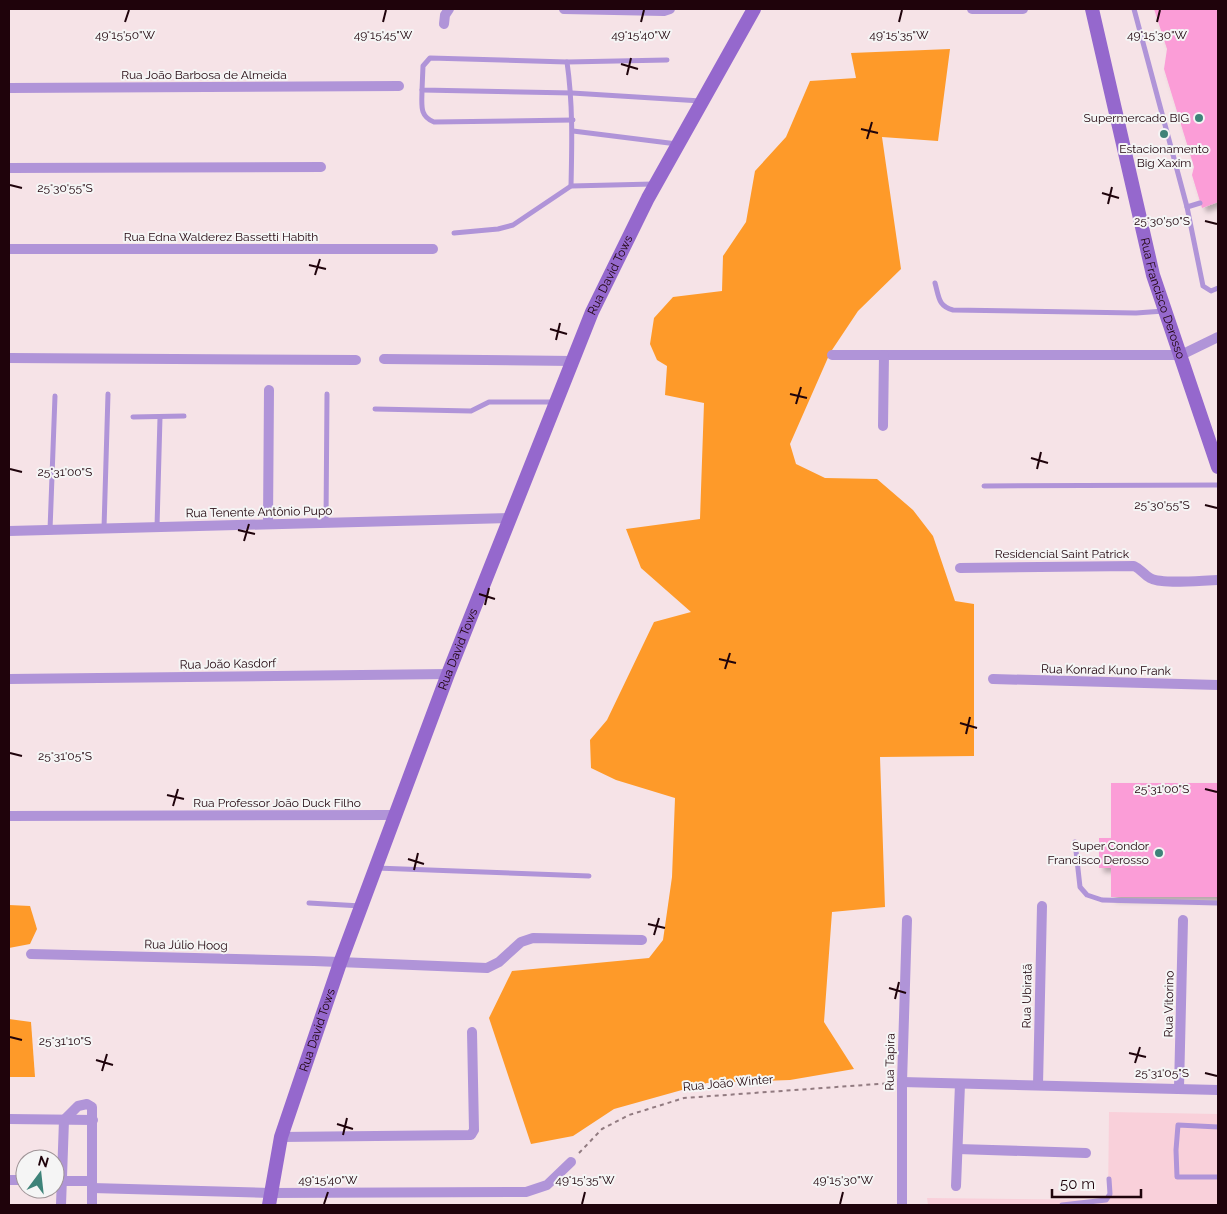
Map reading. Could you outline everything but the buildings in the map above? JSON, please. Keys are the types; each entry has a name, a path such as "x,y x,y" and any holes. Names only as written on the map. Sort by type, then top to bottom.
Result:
{"street":[{"path":"444,24 445,15 449,9"},
{"path":"564,9 664,11 670,9"},
{"name":"Rua David Tows","path":"270,1199 281,1137 340,963 448,674 592,312 656,184 754,9"},
{"path":"972,9 1023,9"},
{"name":"Rua Francisco Derosso","path":"1092,9 1153,275 1218,467"},
{"name":"Rua João Barbosa de Almeida","path":"9,88 399,86"},
{"path":"9,168 321,167"},
{"name":"Rua Edna Walderez Bassetti Habith","path":"9,249 433,250"},
{"path":"832,355 1181,355 1218,337"},
{"path":"883,426 884,355"},
{"path":"9,358 356,360"},
{"path":"384,359 573,361"},
{"path":"268,524 269,390"},
{"name":"Rua Tenente Antônio Pupo","path":"9,531 510,518"},
{"name":"Residencial Saint Patrick","path":"960,568 1134,566 1140,568 1150,578 1160,582 1218,580"},
{"name":"Rua João Kasdorf","path":"9,679 448,674"},
{"name":"Rua Konrad Kuno Frank","path":"993,679 1218,685"},
{"name":"Rua Professor João Duck Filho","path":"9,816 395,815"},
{"name":"Rua Ubiratã","path":"1038,1085 1042,906"},
{"name":"Rua Tapira","path":"902,1205 902,1082 907,920"},
{"name":"Rua Vitorino","path":"1180,1088 1184,920"},
{"name":"Rua Júlio Hoog","path":"31,954 487,968 499,962 521,942 533,938 642,940"},
{"path":"281,1137 471,1135 474,1130 472,1032"},
{"path":"902,1082 1218,1090"},
{"path":"956,1186 960,1084"},
{"path":"61,1149 64,1120 78,1106 87,1104 92,1107 92,1205"},
{"path":"9,1119 93,1120"},
{"path":"958,1149 1086,1153"},
{"path":"65,1182 270,1199 526,1192 547,1185 571,1162"}],"lane":[{"path":"1134,9 1187,207 1203,286 1211,291 1218,288"},
{"path":"572,120 434,122 427,120 423,115 423,66 430,58 567,62 668,60"},
{"path":"567,62 572,93 571,186"},
{"path":"422,90 572,93 702,101"},
{"path":"573,131 678,144"},
{"path":"454,233 498,229 513,225 571,186 656,184"},
{"path":"1187,207 1200,203"},
{"path":"936,283 940,302 945,308 953,310 1166,311"},
{"path":"104,528 108,394"},
{"path":"326,523 327,394"},
{"path":"50,530 55,396"},
{"path":"375,409 471,410 489,402 556,402"},
{"path":"133,417 184,416"},
{"path":"156,527 160,417"},
{"path":"984,486 1218,485"},
{"path":"1075,842 1080,887 1087,895 1102,900 1218,903"},
{"path":"376,868 589,876"},
{"path":"309,903 361,906"},
{"path":"1218,1127 1178,1125 1176,1150 1177,1177 1218,1177"},
{"path":"1062,1205 1106,1200 1110,1194 1109,1179"}],"path":[{"name":"Rua João Winter","path":"571,1162 602,1129 629,1115 684,1098 902,1082"}],"shaded area":[{"path":"950,49 938,141 882,137 901,269 858,311 830,353 790,444 796,464 825,478 877,479 913,510 933,536 955,601 974,604 974,756 880,757 885,907 832,912 824,1022 854,1069 790,1080 707,1083 614,1109 573,1136 531,1144 489,1018 512,971 649,958 663,940 672,877 675,798 616,780 591,768 590,740 607,720 654,622 691,612 641,568 626,529 700,519 704,403 665,395 667,366 657,360 650,344 654,318 673,297 722,291 723,256 746,222 755,171 786,137 810,81 856,78 851,53"},
{"path":"9,905 30,906 37,929 30,944 9,948"},
{"path":"9,1019 31,1022 35,1077 9,1077"},
{"path":"1109,1112 1218,1114 1218,1205 928,1205 927,1198 1108,1200"}],"place":[{"name":"Supermercado BIG","path":"1199,118"},
{"name":"Estacionamento Big Xaxim","path":"1164,134"},
{"name":"Super Condor Francisco Derosso","path":"1159,853"}]}
